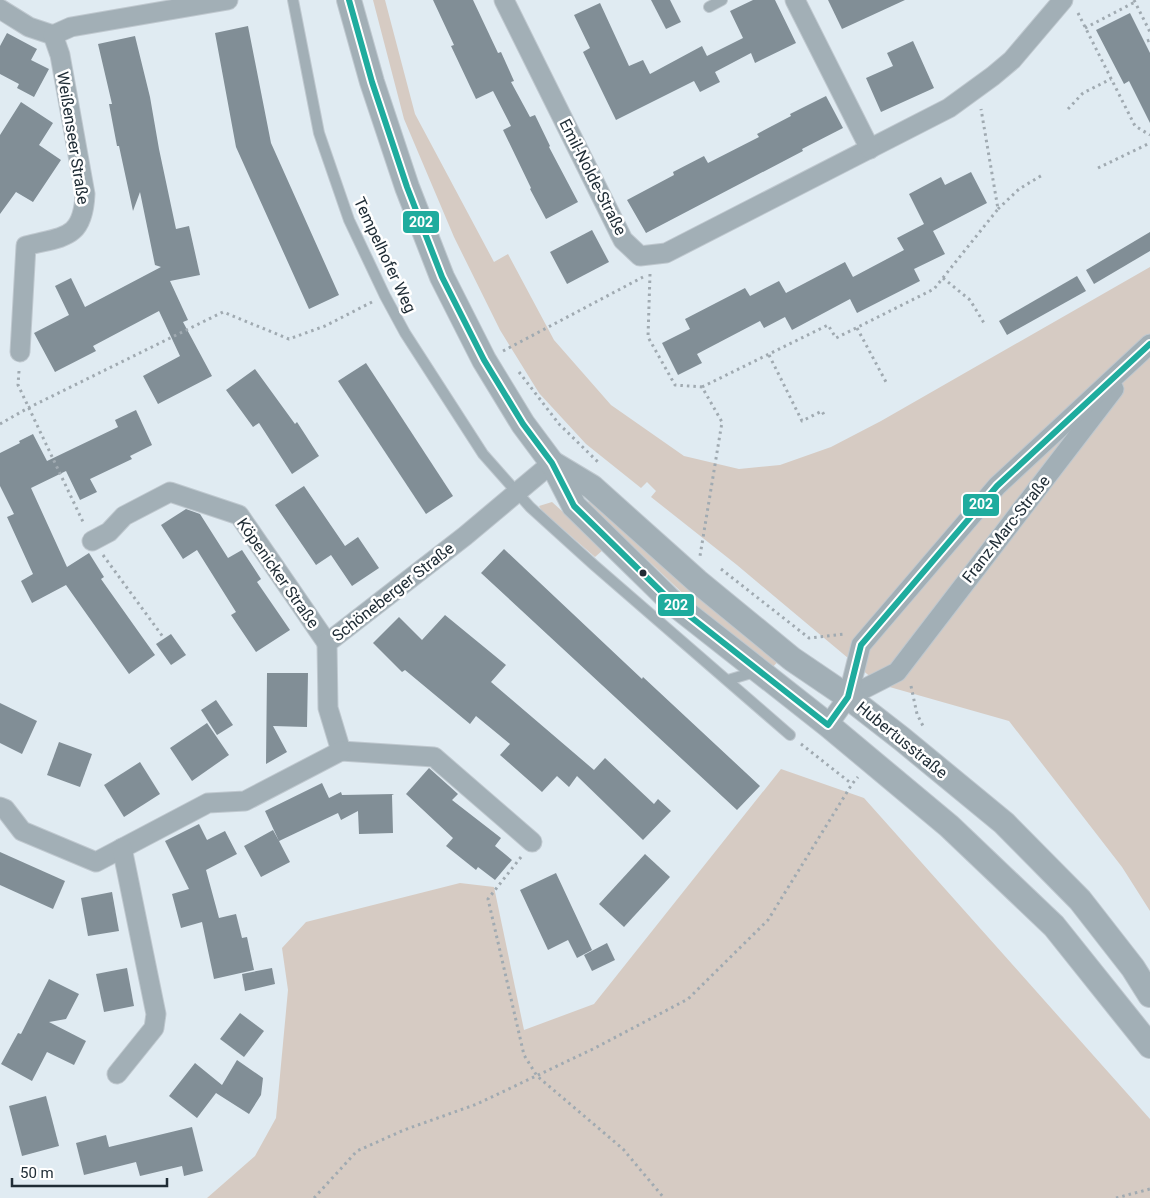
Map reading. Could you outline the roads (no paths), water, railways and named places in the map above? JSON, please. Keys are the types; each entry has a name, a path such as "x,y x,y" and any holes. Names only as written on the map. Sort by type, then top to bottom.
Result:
{"street":[{"path":"0,9 29,27 53,35 70,27 228,0"},
{"name":"Hubertusstraße","path":"349,0 372,82 408,187 442,277 494,355 523,424 552,463 574,506 674,603 828,725 949,826 1054,926 1150,1046"},
{"name":"Emil-Nolde-Straße","path":"504,0 623,240 640,256 666,253 949,108 1012,60 1069,3"},
{"path":"795,0 870,149"},
{"name":"Weißenseer Straße","path":"20,352 26,246 61,237 76,230 84,213 84,185 60,55 53,35"},
{"name":"Franz-Marc-Straße","path":"828,725 848,697 861,645 893,607 997,486 1150,344 897,672 848,697"},
{"path":"517,492 552,463"},
{"name":"Hubertusstraße","path":"552,463 592,487 697,581 792,659 848,697 1004,823 1080,900 1133,968 1150,995"},
{"name":"Köpenicker Straße","path":"92,541 109,532 124,516 170,492 239,515 327,642"},
{"name":"Schöneberger Straße","path":"341,751 328,708 327,642 466,536 517,492"},
{"path":"0,807 6,810 22,831 96,862 208,803 245,801 341,751 434,757 532,842"},
{"path":"117,1074 154,1028 156,1014 122,848"}],"lane":[{"name":"Tempelhofer Weg","path":"293,0 319,133 349,220 405,333 483,454 530,507 790,736"},
{"path":"709,7 722,0"},
{"path":"728,680 759,670"}]}
